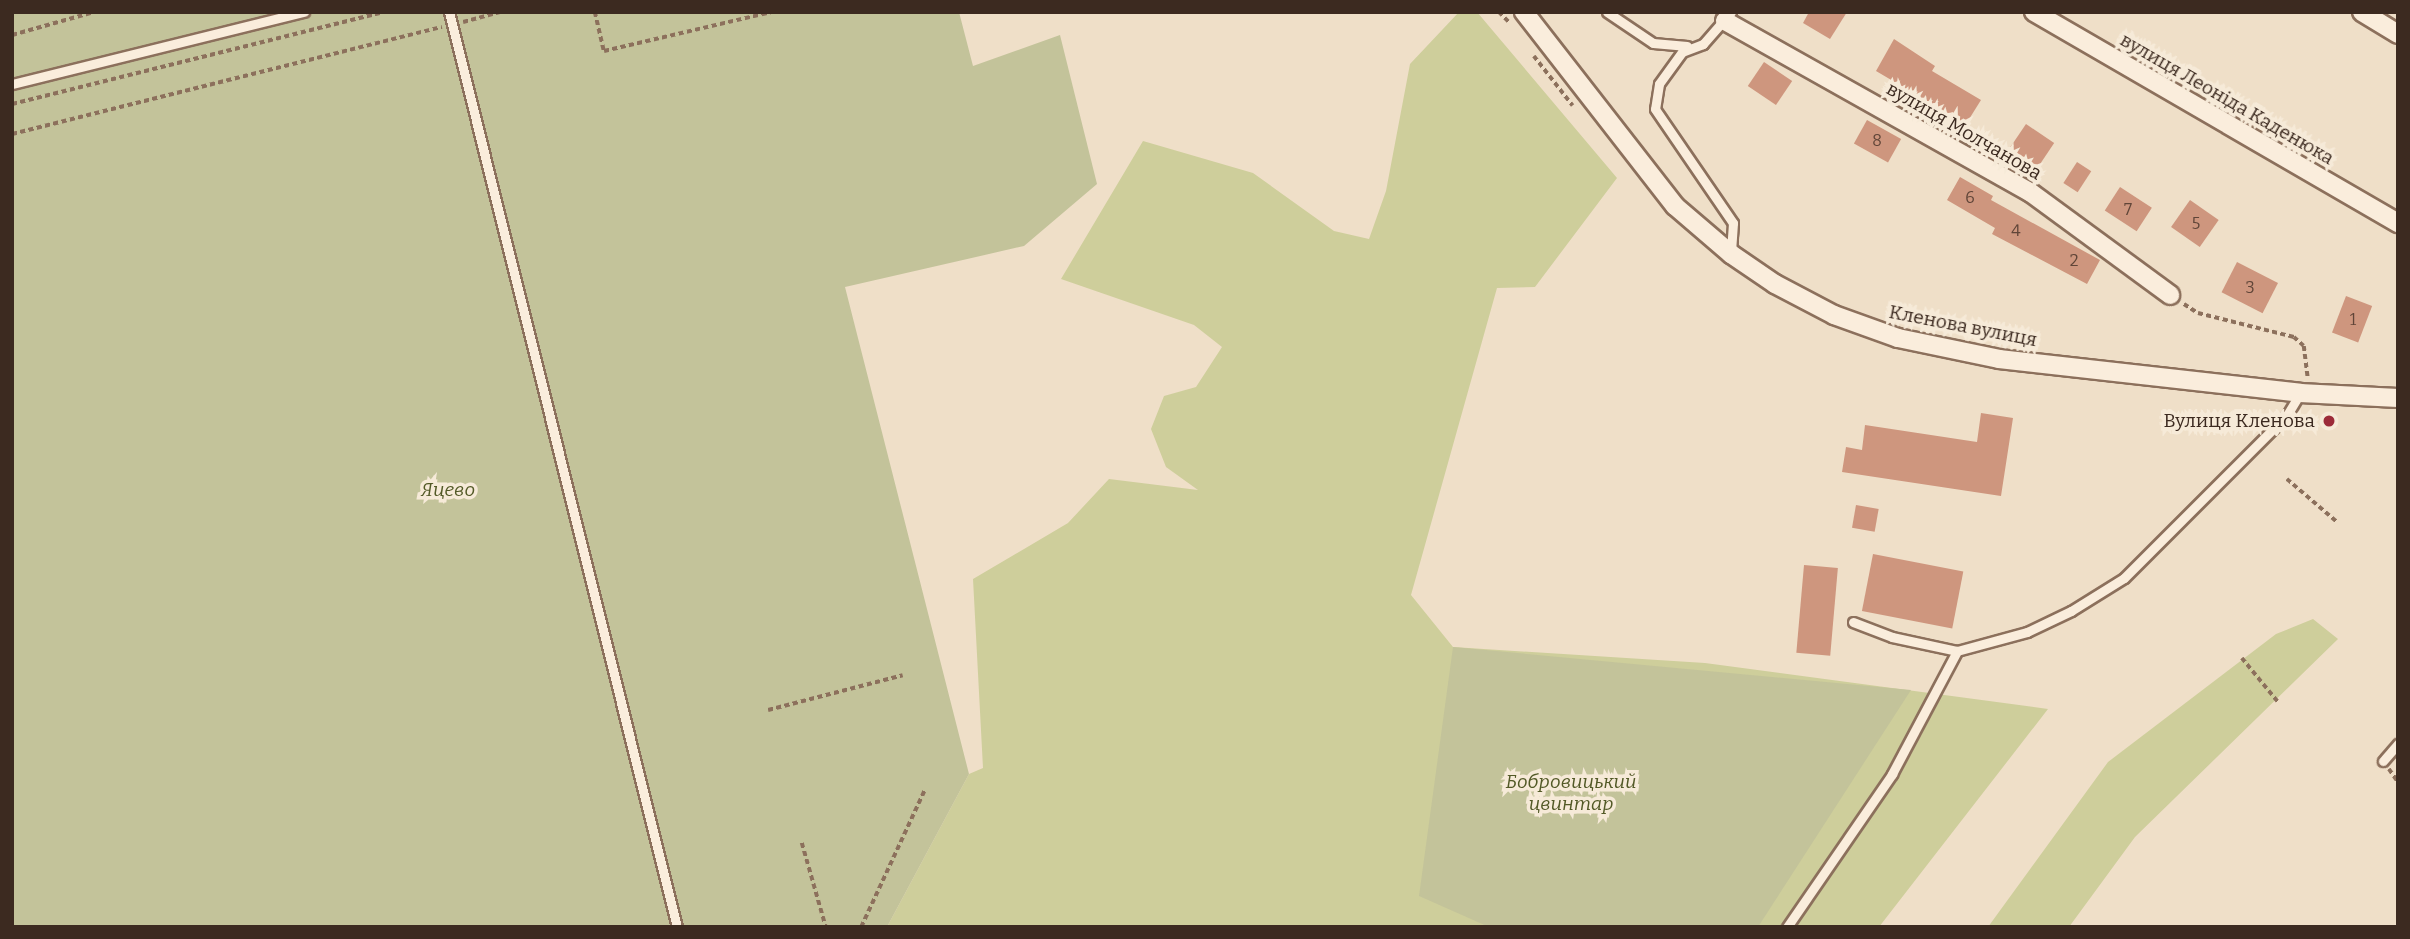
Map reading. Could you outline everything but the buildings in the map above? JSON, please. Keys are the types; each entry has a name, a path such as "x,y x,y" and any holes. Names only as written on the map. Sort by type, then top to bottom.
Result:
{"street":[{"name":"Кленова вулиця","path":"1524,12 1675,206 1731,254 1775,284 1834,315 1898,338 1999,359 2305,393 2360,402 2398,398"},
{"name":"вулиця Леоніда Каденюка","path":"2034,12 2398,223"},
{"path":"2362,12 2398,34"},
{"name":"вулиця Молчанова","path":"1728,16 2030,192 2170,295"}],"lane":[{"path":"12,84 304,12"},
{"path":"449,12 677,927"},
{"path":"1607,12 1653,43 1674,48 1703,44"},
{"path":"1728,16 1703,44 1682,52 1659,84 1655,109 1733,223 1731,254"},
{"path":"1853,622 1892,637 1957,651 2027,632 2099,596 2124,578 2287,415 2305,393"},
{"path":"1787,927 1892,774 1957,651"},
{"path":"2384,761 2398,744"}],"path":[{"path":"12,35 94,12"},
{"path":"12,104 385,12"},
{"path":"12,134 500,12"},
{"path":"595,12 604,51 771,12"},
{"path":"1499,12 1517,30"},
{"path":"1531,52 1581,115"},
{"path":"2170,295 2197,313 2294,337 2305,346 2305,393"},
{"path":"2287,479 2336,521"},
{"path":"2242,658 2280,703"},
{"path":"768,710 903,675"},
{"path":"861,927 924,792"},
{"path":"802,843 826,927"}],"green space":[{"name":"Яцево","path":"12,12 959,12 973,66 1060,35 1097,184 1024,246 845,287 969,774 887,927 12,927"},
{"path":"1459,12 1477,12 1617,178 1535,287 1497,288 1411,595 1453,647 1705,663 2048,709 1879,927 887,927 969,774 983,768 973,579 1068,523 1109,479 1198,490 1166,467 1151,429 1164,396 1196,387 1222,347 1194,325 1061,279 1143,141 1253,173 1334,231 1369,239 1386,191 1410,64"},
{"path":"2313,619 2338,639 2135,837 2069,927 1988,927 2108,762 2276,634"},
{"name":"Бобровицький цвинтар","path":"1453,647 1911,690 1758,927 1489,927 1419,896"}],"place":[{"name":"Вулиця Кленова","path":"2329,421"}]}
